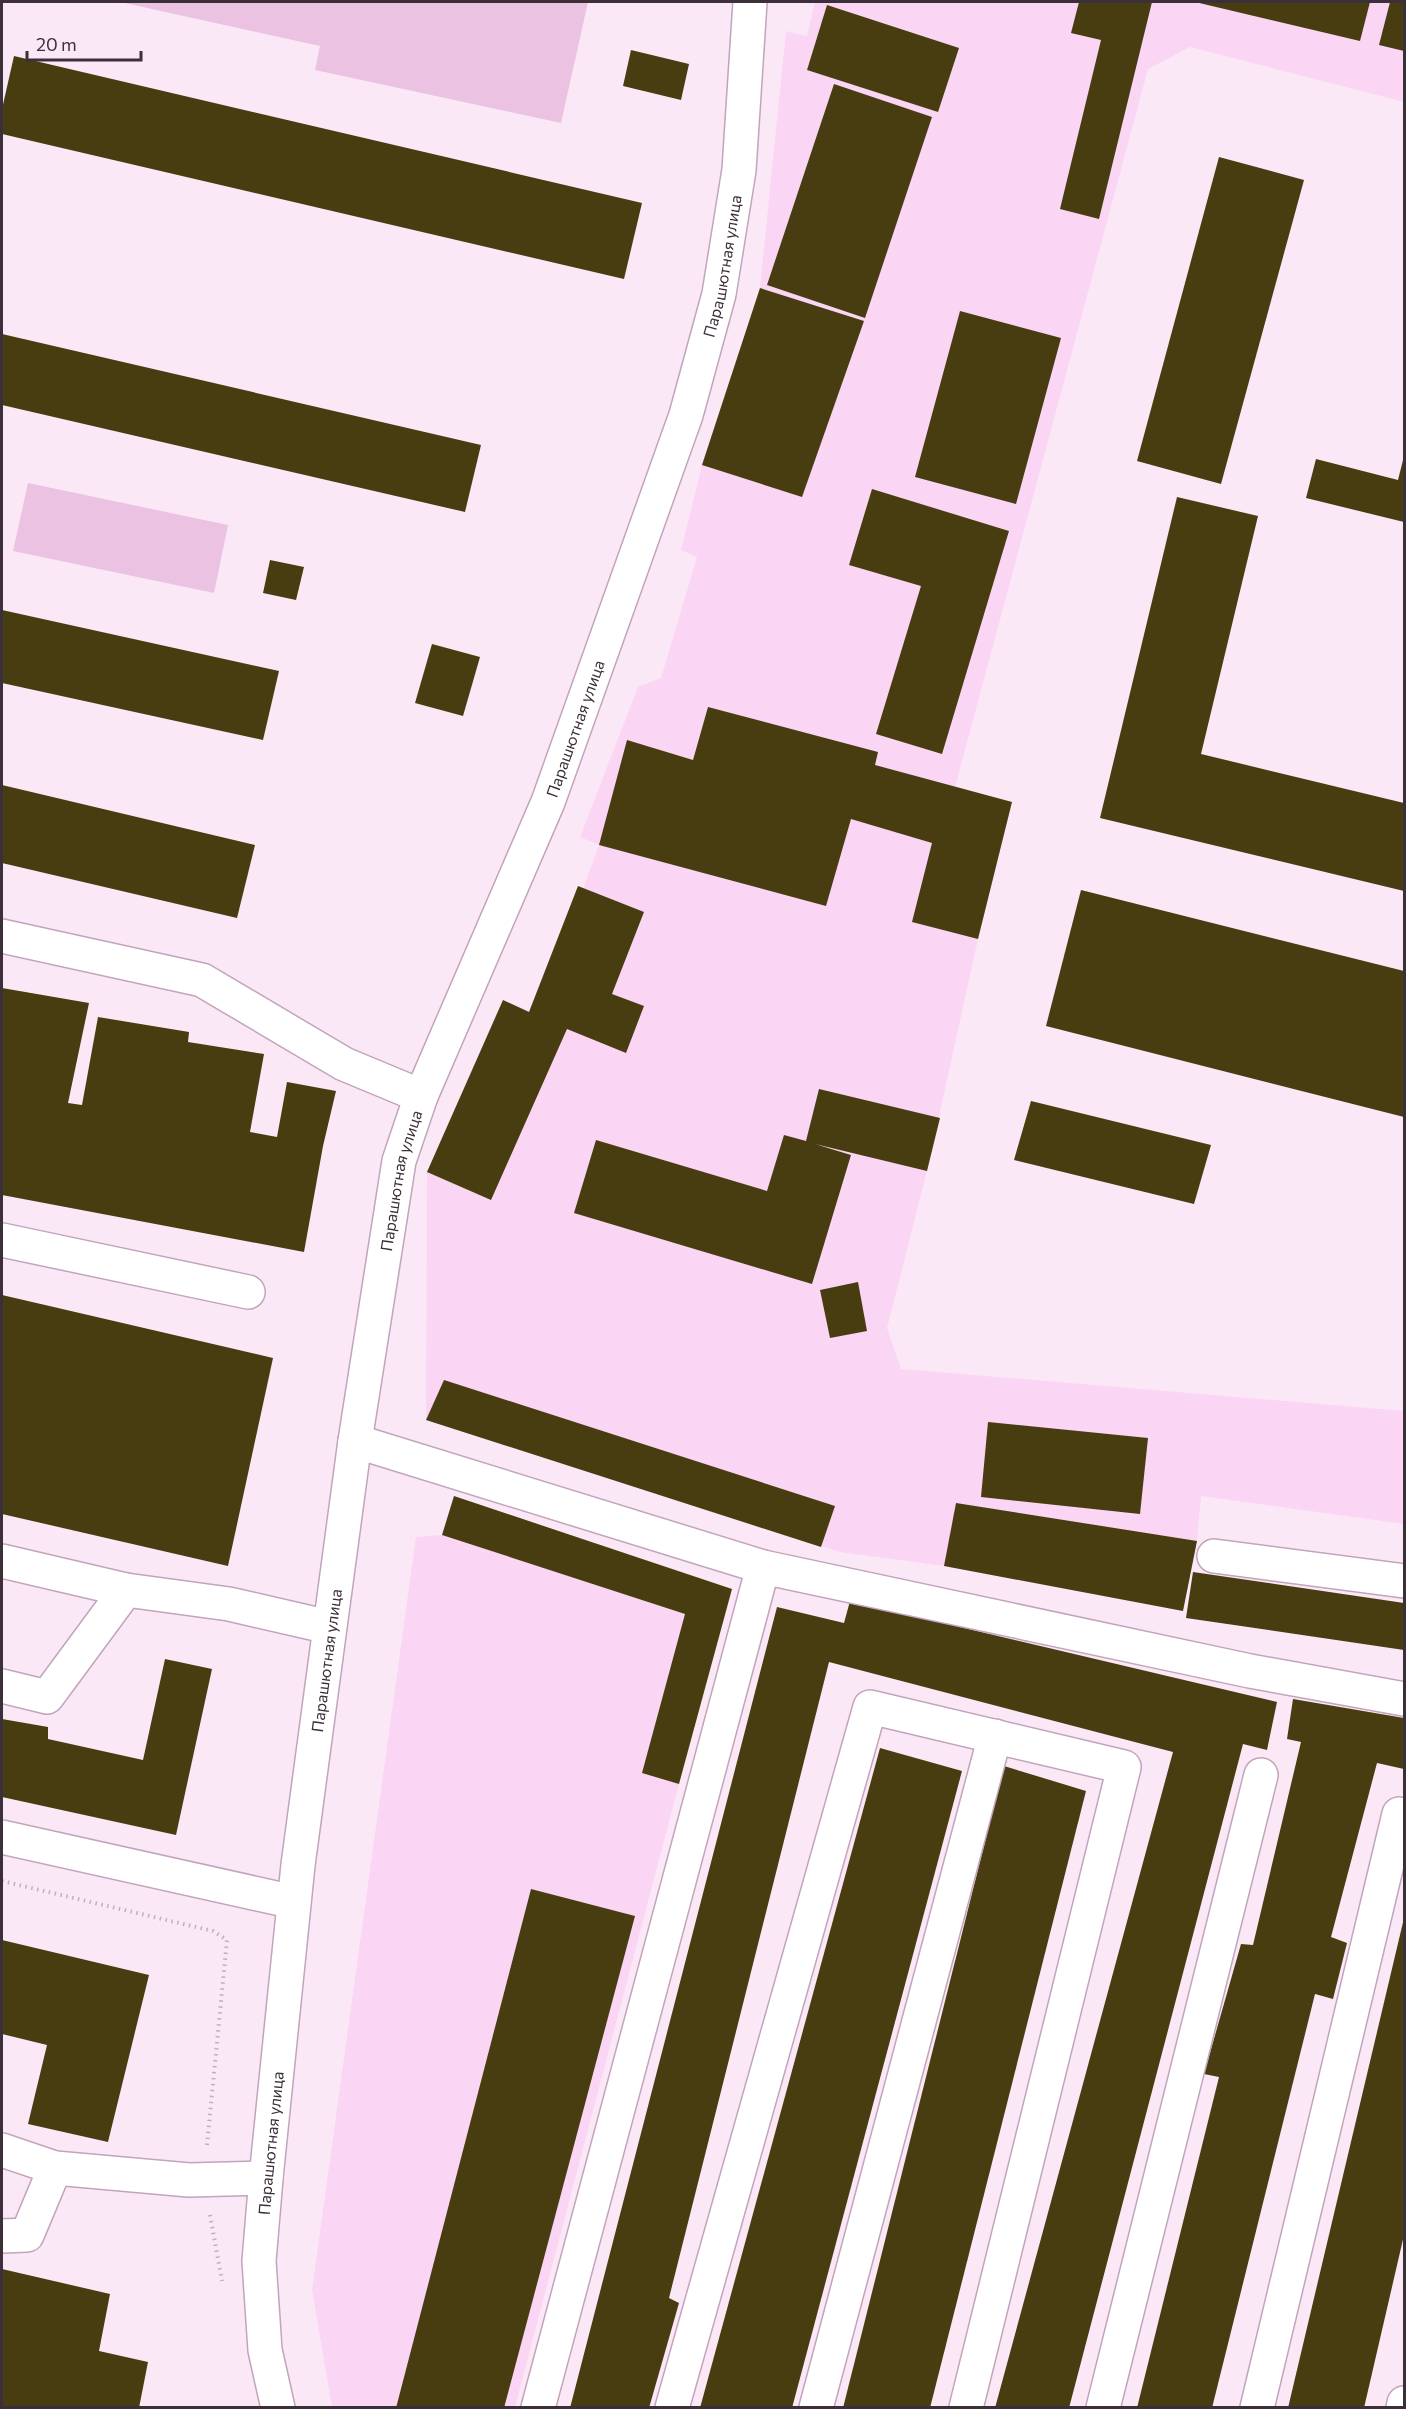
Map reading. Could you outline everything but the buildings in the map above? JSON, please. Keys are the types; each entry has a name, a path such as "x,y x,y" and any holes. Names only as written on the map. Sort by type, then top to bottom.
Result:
{"street":[{"name":"Парашютная улица","path":"278,2408 265,2350 259,2261 266,2178 294,1902 329,1627 355,1441 399,1161 421,1096 548,802 686,416 719,294 739,170 750,2"},
{"path":"2,936 202,980 344,1064 421,1096"},
{"path":"2,1240 248,1292"},
{"path":"355,1441 763,1568 1250,1671 1404,1699"},
{"path":"1214,1556 1404,1581"},
{"path":"2,1562 126,1590 229,1604 329,1627"},
{"path":"538,2408 763,1568"},
{"path":"2,1686 47,1696 126,1590"},
{"path":"672,2408 870,1707 1124,1767 966,2408"},
{"path":"816,2408 995,1736"},
{"path":"1103,2408 1261,1775"},
{"path":"1257,2408 1399,1814"},
{"path":"2,1837 294,1902"},
{"path":"2,2150 55,2168 189,2180 266,2178"},
{"path":"2,2236 27,2235 55,2168"},
{"path":"1403,2408 1404,2403"}],"path":[{"path":"2,1881 213,1930 227,1940 203,2179 222,2282"}],"shaded area":[{"path":"120,2 588,2 561,123 315,70 320,46"},
{"path":"815,2 1404,2 1404,102 1190,47 1148,69 955,787 1012,802 978,939 927,1171 887,1328 901,1369 1404,1411 1404,1524 1201,1496 1197,1541 1183,1611 944,1566 840,1552 426,1420 427,1172 503,1000 529,1011 578,887 583,889 599,845 580,837 638,687 661,678 697,557 681,550 702,465 760,288 786,31 807,36"},
{"path":"28,483 228,525 214,593 13,551"},
{"path":"442,1535 685,1614 643,1773 679,1784 515,2407 332,2407 312,2290 416,1537"}]}
